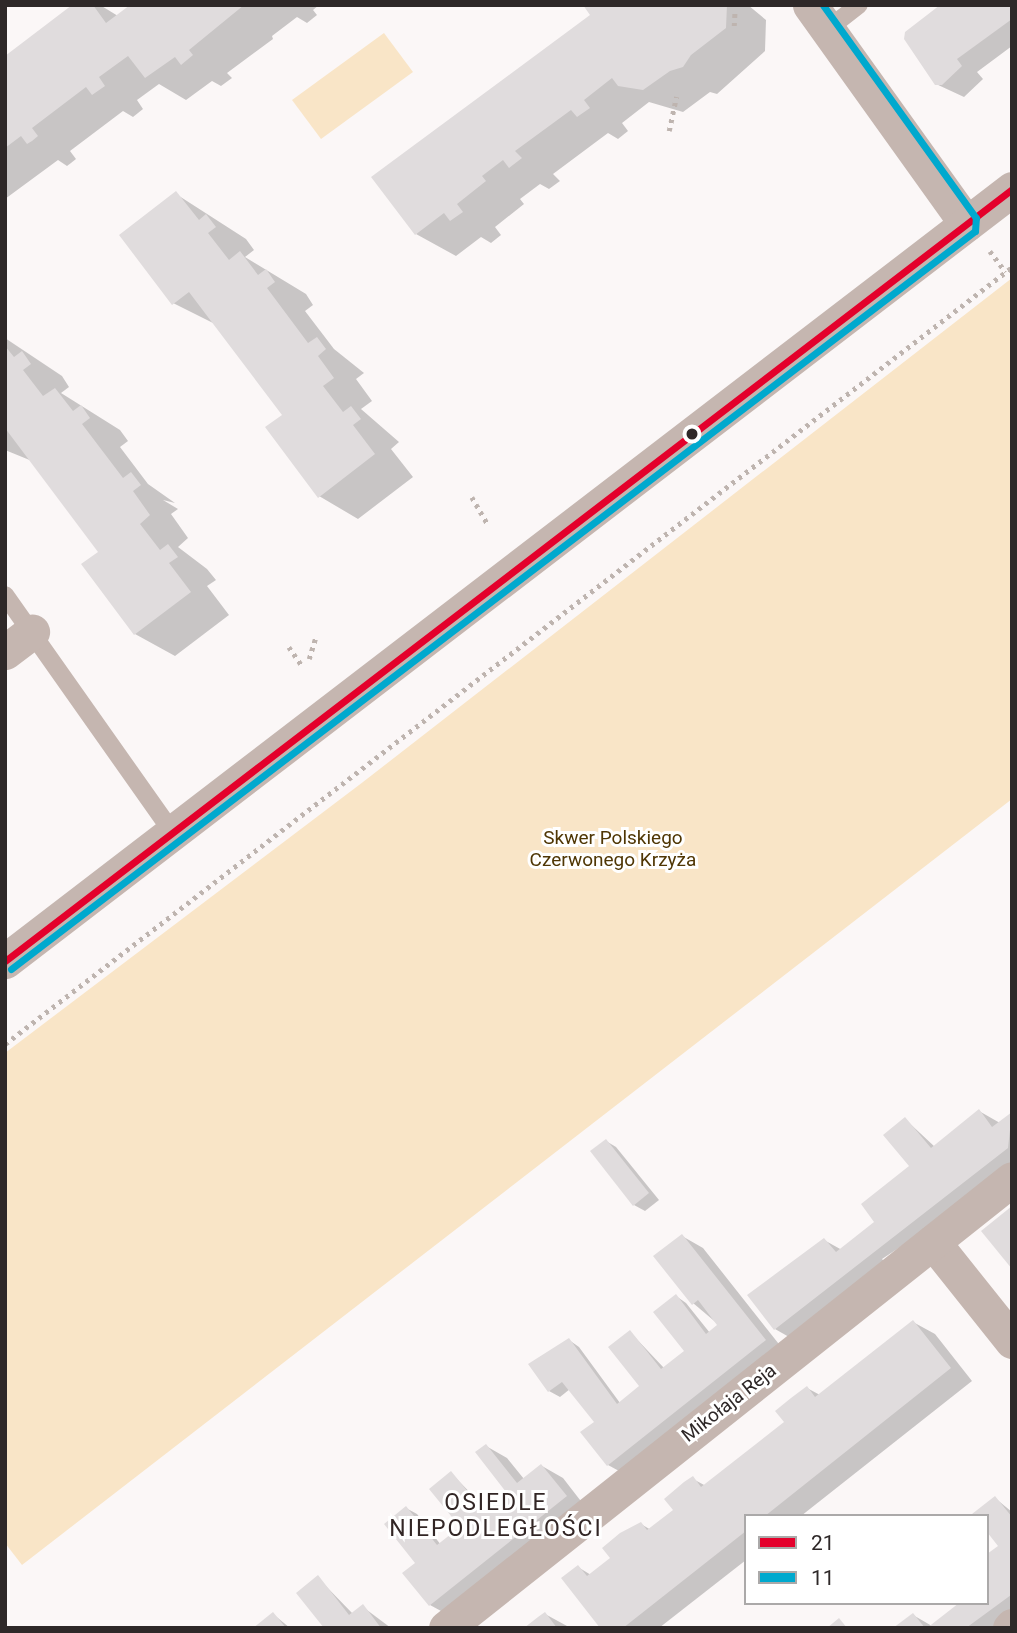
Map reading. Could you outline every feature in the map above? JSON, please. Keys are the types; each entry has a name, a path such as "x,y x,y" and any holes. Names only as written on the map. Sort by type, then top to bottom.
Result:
{"street":[{"path":"819,17 967,224"},
{"path":"5,961 1012,189"},
{"name":"Mikołaja Reja","path":"446,1628 1012,1179"},
{"path":"933,1242 1012,1341"}],"lane":[{"path":"819,17 859,5"},
{"path":"5,595 18,642 173,833"}],"path":[{"path":"734,26 735,9"},
{"path":"669,131 676,96"},
{"path":"5,1044 1012,267"},
{"path":"472,497 487,523"},
{"path":"309,659 315,639"},
{"path":"289,647 302,664"}],"green space":[{"path":"384,33 413,72 321,139 292,100"},
{"name":"Skwer Polskiego Czerwonego Krzyża","path":"1012,278 1012,799 22,1565 5,1543 5,1053 363,782"}],"building":[{"path":"72,5 93,5 106,23 130,5 244,5 189,50 193,55 181,65 175,57 145,78 128,56 99,77 105,86 92,95 86,87 32,128 38,136 32,141 27,144 21,136 5,148 5,56"},
{"path":"583,5 727,5 726,28 691,55 683,67 670,71 643,90 618,86 612,78 584,100 590,108 577,117 571,110 515,151 522,158 509,168 503,160 482,176 486,181 457,204 463,212 450,221 444,213 415,235 371,177 590,15"},
{"path":"940,5 1012,5 1012,19 957,59 962,66 942,85 935,85 904,39 905,32"},
{"path":"176,191 199,220 206,214 216,227 208,233 229,260 240,251 258,275 266,269 275,282 267,288 308,343 317,337 326,349 318,356 334,378 323,386 343,412 351,406 361,419 353,425 375,454 318,498 265,427 282,415 189,292 172,305 119,235"},
{"path":"5,346 14,357 22,351 31,364 23,370 43,396 55,388 73,411 81,405 90,418 82,424 123,478 131,472 141,485 133,491 150,515 140,524 160,550 168,544 178,557 169,563 191,592 134,635 81,564 98,552 5,428"},
{"path":"979,1109 992,1127 1012,1112 1008,1148 774,1330 747,1295 824,1238 836,1252 874,1222 861,1204 909,1166 883,1135 905,1117 931,1148"},
{"path":"606,1139 649,1193 633,1206 590,1151"},
{"path":"1012,1206 1012,1269 981,1231"},
{"path":"682,1234 766,1340 607,1466 580,1432 594,1422 562,1382 548,1392 528,1364 569,1338 617,1404 639,1386 608,1347 630,1330 661,1369 684,1351 653,1312 676,1294 706,1334 717,1325 698,1300 692,1305 653,1256"},
{"path":"913,1320 951,1368 768,1514 744,1514 744,1533 623,1628 600,1628 561,1578 578,1565 587,1576 610,1558 602,1548 620,1533 641,1522 647,1530 673,1510 664,1499 693,1476 701,1487 784,1422 775,1411 807,1386 815,1397"},
{"path":"486,1444 517,1483 541,1464 567,1496 429,1606 402,1573 415,1563 384,1524 406,1506 437,1545 460,1527 429,1489 451,1471 482,1509 506,1492 475,1452"},
{"path":"995,1496 1012,1517 1011,1595 966,1628 927,1628 956,1605 989,1605 989,1553 998,1546 989,1535 989,1514 972,1514"},
{"path":"318,1575 349,1615 363,1604 381,1628 324,1628 296,1593"},
{"path":"273,1612 286,1628 253,1628"},
{"path":"545,1612 557,1628 524,1628 538,1617"},
{"path":"913,1613 925,1628 893,1628"},
{"path":"839,1618 847,1628 827,1628"}],"transit line":[{"name":"11","path":"11,969 975,231 976,218 823,5"},
{"name":"21","path":"5,961 1012,189"}],"district":[{"name":"OSIEDLE NIEPODLEGŁOŚCI","path":"496,1516"}]}
